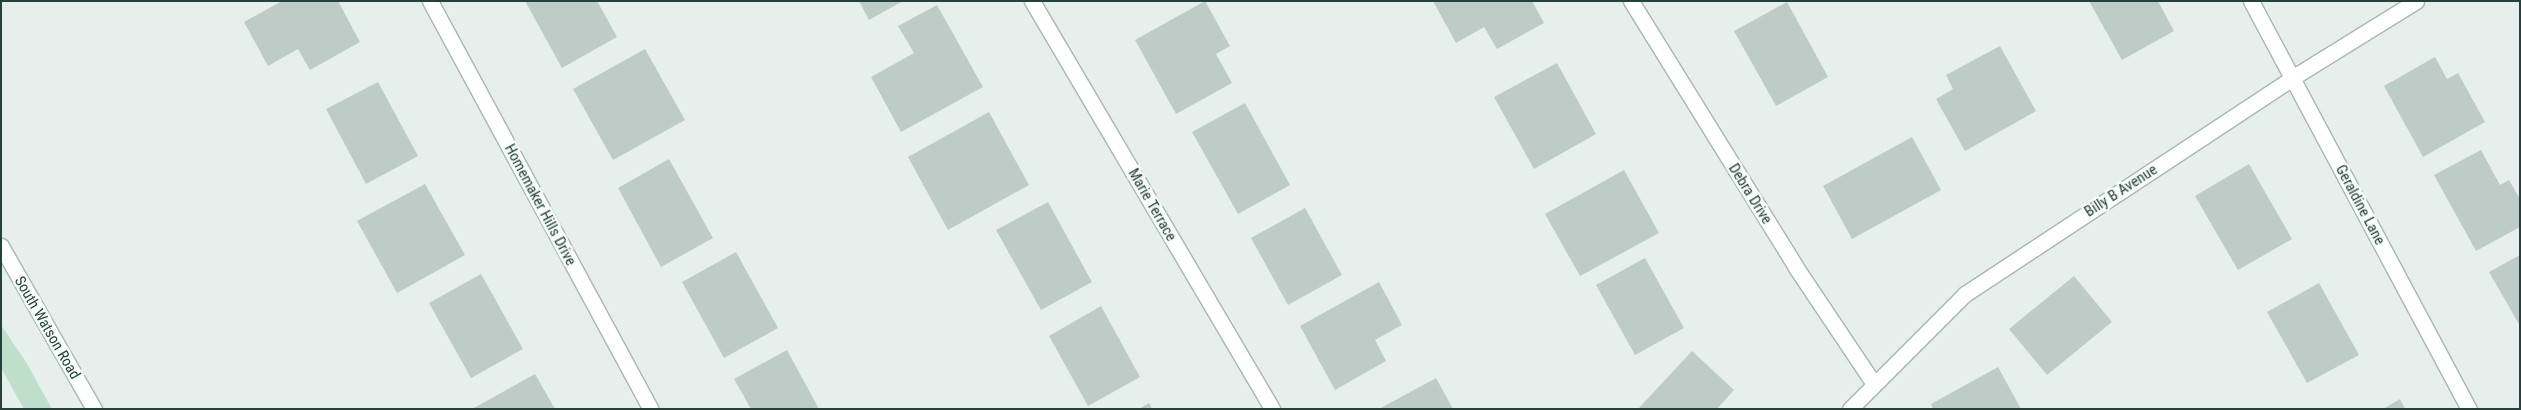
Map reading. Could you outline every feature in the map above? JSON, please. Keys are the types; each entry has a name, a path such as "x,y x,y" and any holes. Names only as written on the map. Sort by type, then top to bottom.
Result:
{"street":[{"name":"Homemaker Hills Drive","path":"430,1 651,409"},
{"name":"Marie Terrace","path":"1032,1 1272,409"},
{"name":"Debra Drive","path":"1631,1 1795,266 1874,384"},
{"name":"Geraldine Lane","path":"2251,1 2470,409"},
{"name":"Billy B Avenue","path":"1850,409 1964,294 2292,78 2416,1"},
{"name":"South Watson Road","path":"1,246 94,409"}],"green space":[{"path":"1,325 26,362 52,409 24,409 1,368"}],"building":[{"path":"282,1 338,1 360,42 310,70 298,49 268,66 244,22"},
{"path":"525,1 597,1 617,37 562,68"},
{"path":"859,1 903,1 869,20"},
{"path":"1205,1 1230,46 1216,54 1232,83 1176,114 1135,40"},
{"path":"1433,1 1532,1 1544,23 1497,49 1484,27 1456,43"},
{"path":"2089,1 2158,1 2174,31 2122,60"},
{"path":"1787,2 1828,77 1776,106 1734,31"},
{"path":"937,5 983,87 901,132 871,77 914,53 898,26"},
{"path":"2000,46 2036,111 1965,151 1936,99 1953,89 1946,75"},
{"path":"645,49 685,120 613,160 573,89"},
{"path":"2435,57 2447,79 2458,73 2485,122 2423,157 2384,86"},
{"path":"1557,63 1596,134 1534,169 1494,97"},
{"path":"378,82 418,156 366,184 326,109"},
{"path":"1245,103 1290,185 1238,214 1192,132"},
{"path":"989,112 1029,185 948,230 908,157"},
{"path":"1912,137 1941,190 1852,239 1823,186"},
{"path":"2481,150 2500,185 2509,180 2520,199 2520,227 2476,251 2434,175"},
{"path":"669,159 713,238 661,267 618,188"},
{"path":"2249,164 2292,239 2238,270 2195,196"},
{"path":"1624,170 1659,233 1580,276 1545,214"},
{"path":"425,184 465,255 397,293 357,221"},
{"path":"1048,202 1092,282 1041,310 996,230"},
{"path":"1305,208 1342,275 1288,305 1251,238"},
{"path":"736,252 778,328 724,358 682,282"},
{"path":"2520,255 2520,326 2489,272"},
{"path":"1645,258 1684,328 1635,355 1596,285"},
{"path":"481,274 523,349 471,378 429,303"},
{"path":"2074,276 2112,322 2047,375 2009,329"},
{"path":"1379,282 1402,325 1375,340 1386,361 1335,390 1300,326"},
{"path":"2319,283 2359,355 2307,383 2267,312"},
{"path":"1101,306 1140,377 1088,406 1049,336"},
{"path":"787,350 819,409 751,409 734,379"},
{"path":"1692,351 1734,390 1717,409 1638,409"},
{"path":"1998,367 2021,409 1933,409 1931,404"},
{"path":"535,374 555,409 472,409"},
{"path":"1436,378 1453,409 1379,409"},
{"path":"2400,399 2405,409 2383,409"},
{"path":"1149,403 1152,409 1139,409"}]}
